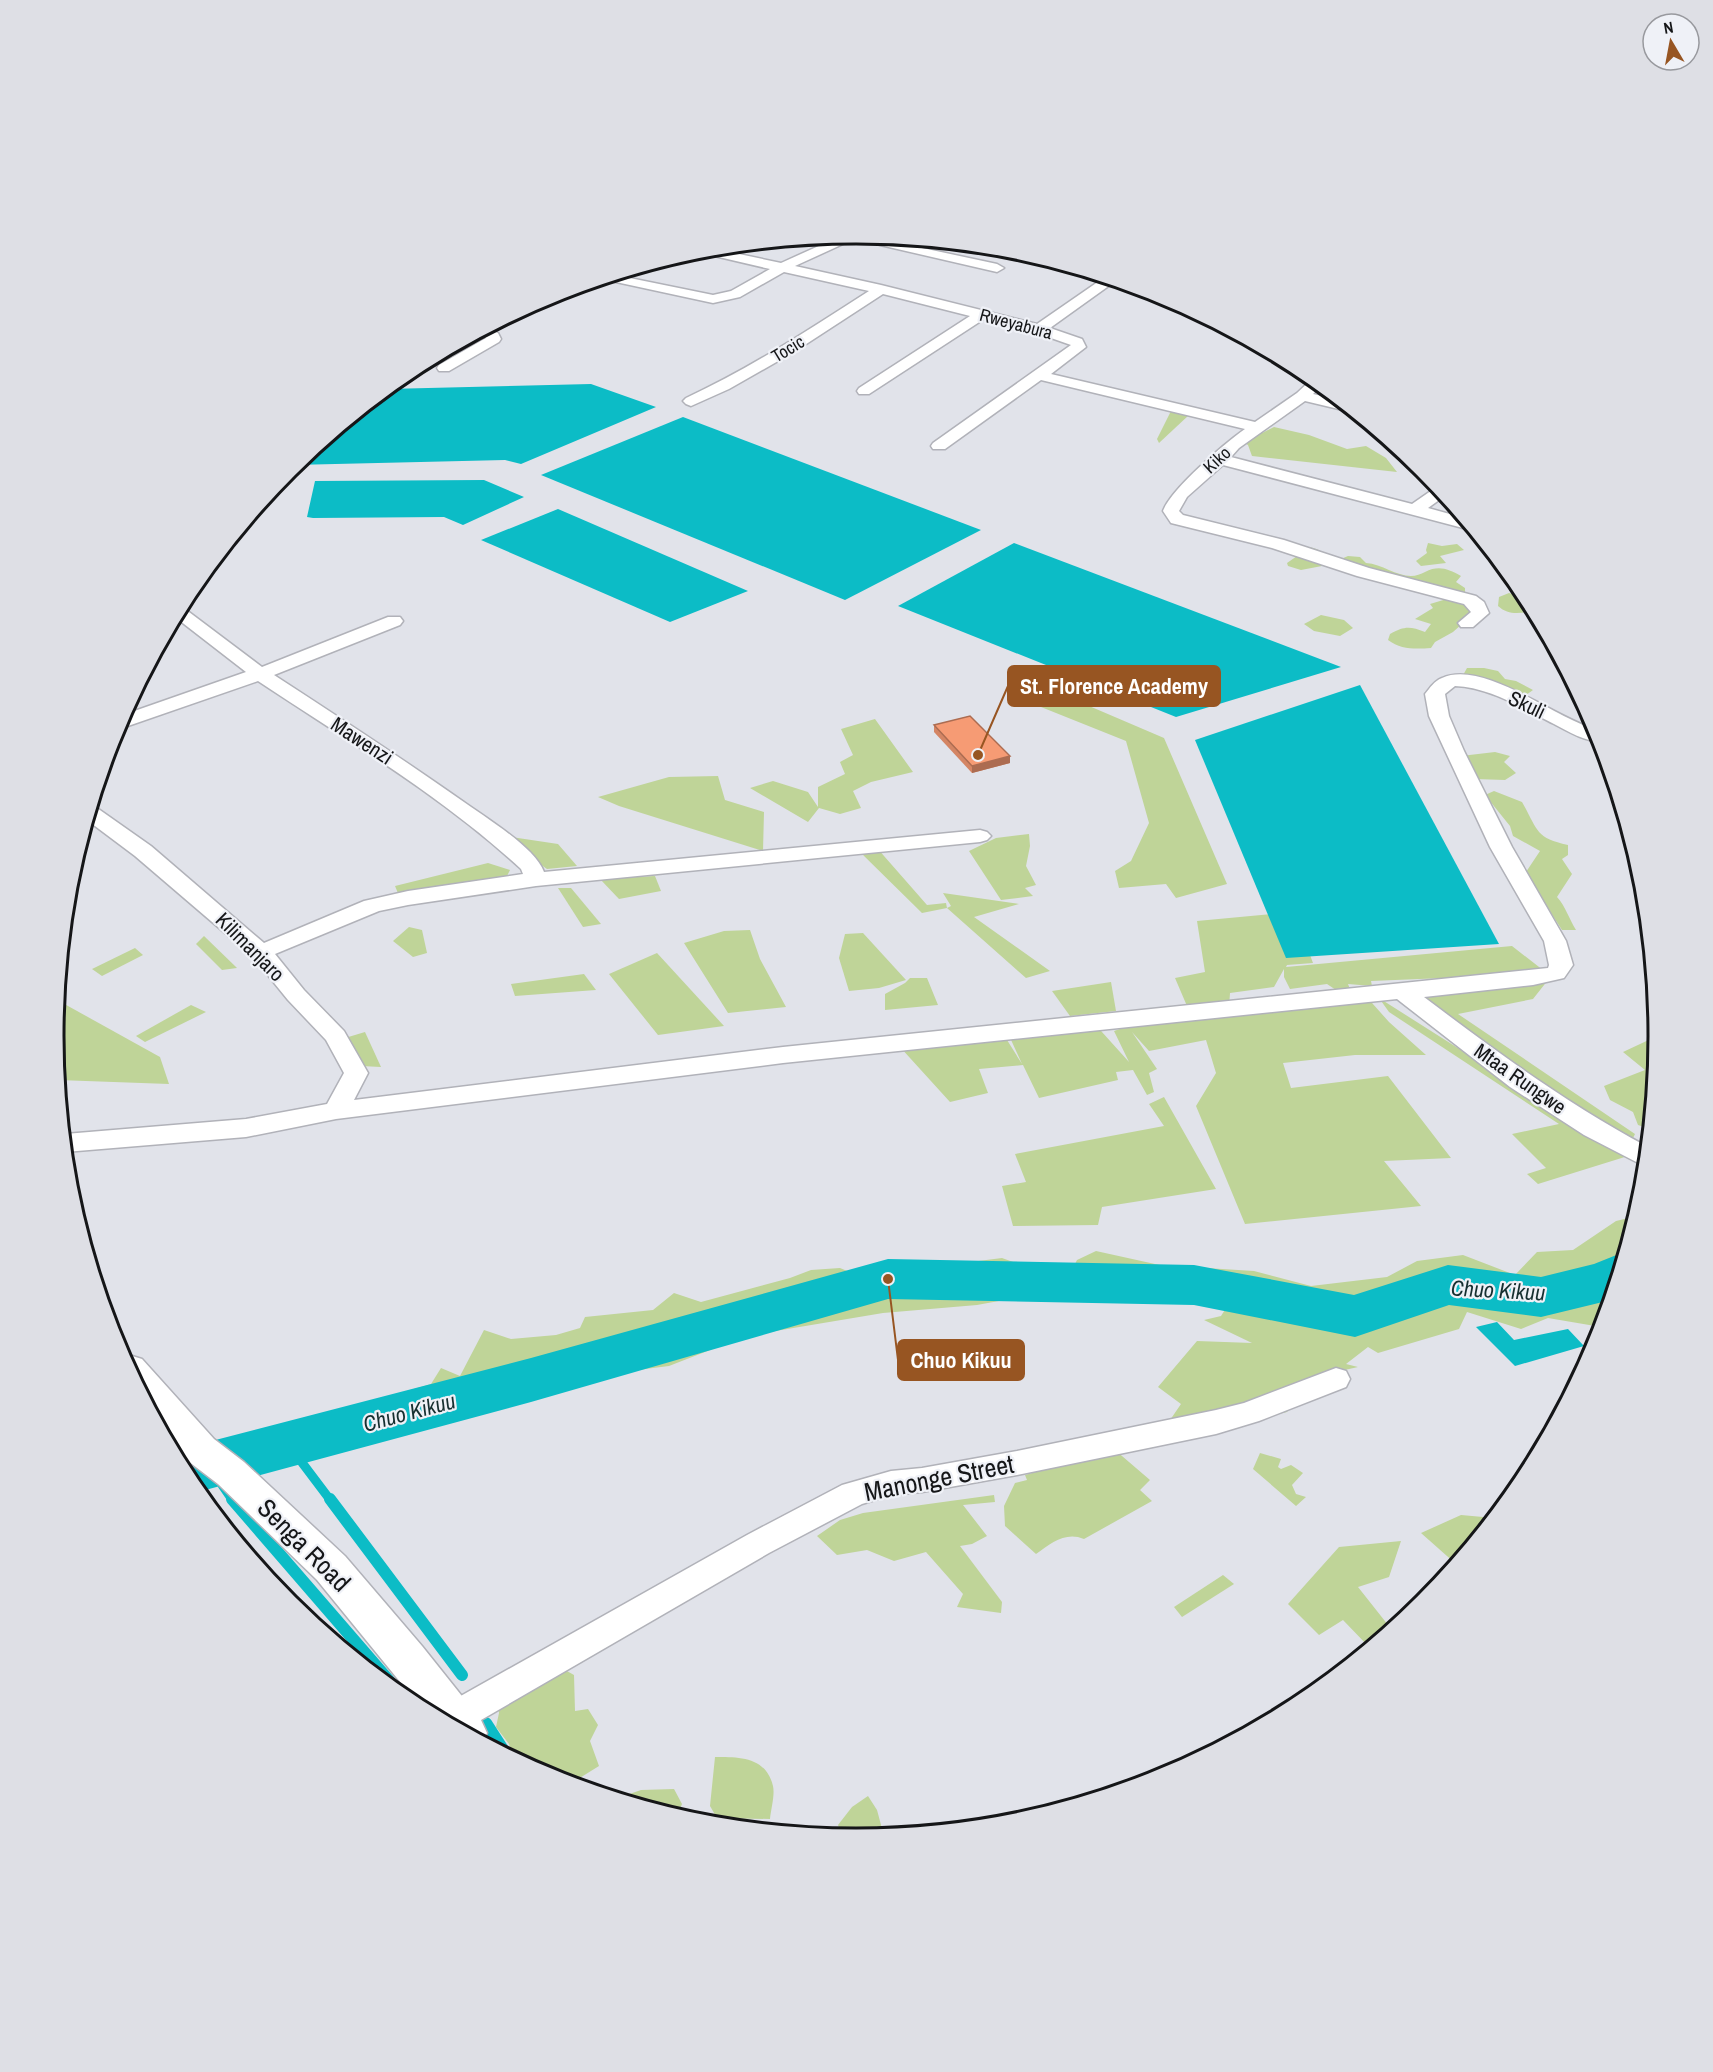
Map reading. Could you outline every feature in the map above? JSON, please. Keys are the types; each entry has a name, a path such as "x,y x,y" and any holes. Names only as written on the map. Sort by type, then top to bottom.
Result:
{"street":[{"path":"622,280 713,299 735,294 781,268 830,245"},
{"path":"904,246 997,268"},
{"name":"Rweyabura","path":"726,255 881,290 1039,329 1077,342 1079,347 939,446"},
{"path":"1039,329 1104,284"},
{"name":"Tocic","path":"692,401 724,386 789,349 881,290"},
{"path":"864,391 981,315"},
{"path":"444,368 494,339 490,335"},
{"path":"1037,375 1260,428"},
{"name":"Kiko","path":"1311,387 1260,428 1233,445 1181,494 1174,502 1171,511 1178,519 1278,544 1363,572 1470,600 1478,606 1480,613 1467,623"},
{"path":"1302,396 1332,403"},
{"path":"1220,459 1458,521"},
{"path":"1415,510 1435,495"},
{"name":"Mawenzi","path":"185,617 260,674 391,760 497,835 531,866 536,879"},
{"path":"132,718 260,674 394,621"},
{"name":"Skuli","path":"1400,990 1533,978 1556,973 1562,965 1555,941 1501,847 1439,716 1436,694 1442,684 1453,680 1486,686 1588,733"},
{"name":"Kilimanjaro","path":"96,816 143,850 261,952 296,995 336,1036 356,1072 336,1111"},
{"path":"261,952 372,906 408,898 536,879 980,836"},
{"path":"72,1142 246,1128 336,1111 783,1055 1400,990"},
{"name":"Mtaa Rungwe","path":"1400,990 1519,1081 1593,1129 1639,1154"},
{"name":"Manonge Street","path":"459,1722 758,1544 853,1494 891,1483 996,1467 1216,1422 1249,1413 1336,1379"},
{"name":"Senga Road","path":"149,1391 201,1450 231,1473 331,1568 447,1714"}],"green space":[{"path":"1171,411 1189,415 1159,443 1157,439"},
{"path":"1274,427 1309,435 1347,449 1366,446 1386,458 1397,472 1252,456 1248,445 1240,440 1242,432 1262,433"},
{"path":"1428,543 1442,546 1457,544 1464,550 1440,556 1446,563 1421,566 1416,561 1427,553"},
{"path":"1296,545 1317,549 1328,557 1320,564 1322,566 1301,570 1288,566 1287,563 1300,554"},
{"path":"1348,556 1360,557 1366,563 1411,576 1439,568 1448,570 1461,576 1456,582 1465,588 1465,594 1393,578 1341,559"},
{"path":"1509,593 1514,595 1525,612 1515,613 1502,609 1498,606 1499,597"},
{"path":"1450,598 1479,609 1453,632 1435,642 1431,648 1403,647 1388,640 1390,634 1403,628 1425,632 1431,624 1415,619 1433,608 1430,604"},
{"path":"1321,615 1344,620 1353,628 1340,636 1314,631 1304,624"},
{"path":"1467,668 1498,671 1505,679 1516,681 1533,690 1522,698 1462,677"},
{"path":"1040,685 1164,738 1227,884 1176,898 1166,884 1119,888 1115,871 1131,861 1149,823 1126,741 1021,699"},
{"path":"875,719 913,772 871,782 853,791 861,808 840,814 819,808 808,822 750,788 773,781 808,792 818,807 818,787 845,774 840,762 853,755 841,729"},
{"path":"1495,752 1510,756 1504,762 1516,773 1505,780 1475,779 1461,756"},
{"path":"718,776 725,800 764,812 763,851 619,806 598,797 669,777"},
{"path":"1494,791 1522,802 1543,836 1568,845 1568,855 1562,859 1572,874 1557,897 1576,930 1562,930 1551,913 1536,902 1524,875 1540,851 1513,836 1510,826 1485,795"},
{"path":"1029,834 1030,846 1026,866 1036,885 1025,888 1033,896 1001,900 969,851 996,838"},
{"path":"505,836 558,844 577,866 547,869"},
{"path":"877,848 927,905 946,903 947,908 922,913 861,853"},
{"path":"488,863 510,870 504,882 400,898 395,886"},
{"path":"655,876 661,891 619,899 600,879"},
{"path":"558,888 571,888 601,924 583,927"},
{"path":"943,893 1019,904 974,917 1050,971 1026,978 947,908 951,906"},
{"path":"1294,912 1313,963 1287,965 1286,967 1512,946 1548,974 1464,976 1456,981 1444,978 1371,981 1372,986 1348,984 1350,989 1336,990 1327,984 1290,989 1284,977 1284,969 1274,987 1230,993 1229,1007 1364,994 1389,1022 1426,1055 1355,1055 1283,1063 1291,1088 1388,1076 1451,1158 1384,1161 1421,1206 1245,1224 1196,1106 1216,1073 1206,1040 1149,1051 1132,1032 1157,1069 1149,1073 1154,1092 1147,1095 1133,1070 1116,1072 1118,1080 1039,1098 1023,1065 979,1069 988,1093 950,1102 900,1047 1002,1032 1022,1064 1007,1031 1093,1022 1129,1062 1114,1031 1187,1006 1175,978 1205,972 1197,921"},
{"path":"409,927 422,930 427,953 413,957 393,941"},
{"path":"750,930 760,959 786,1007 728,1013 684,943 724,931"},
{"path":"863,933 906,980 879,988 849,991 839,958 845,934"},
{"path":"204,936 237,968 222,970 196,944"},
{"path":"135,948 143,955 102,976 92,969"},
{"path":"657,953 724,1026 658,1035 609,974"},
{"path":"584,974 596,990 515,996 511,984"},
{"path":"910,978 927,978 938,1005 885,1010 885,994"},
{"path":"1548,980 1533,999 1458,1014 1635,1134 1628,1148 1414,994"},
{"path":"1111,982 1116,1011 1070,1016 1052,991"},
{"path":"1379,998 1628,1156 1538,1184 1527,1174 1546,1168 1512,1134 1559,1124 1389,1012"},
{"path":"65,1004 160,1057 169,1084 66,1080"},
{"path":"191,1005 206,1012 145,1042 136,1036"},
{"path":"365,1032 381,1067 361,1066 345,1038"},
{"path":"1648,1040 1643,1127 1638,1125 1633,1112 1610,1100 1604,1086 1645,1070 1623,1052"},
{"path":"1164,1097 1216,1189 1102,1207 1098,1225 1013,1226 1002,1186 1026,1182 1015,1154 1164,1126 1149,1104"},
{"path":"1627,1218 1622,1241 1593,1326 1548,1318 1521,1329 1467,1312 1459,1329 1378,1353 1368,1347 1346,1364 1358,1367 1309,1378 1287,1412 1241,1423 1168,1423 1181,1404 1158,1387 1197,1341 1252,1343 1204,1320 1221,1316 1228,1305 1209,1293 1188,1291 1174,1266 1254,1271 1311,1286 1387,1277 1417,1261 1463,1255 1515,1275 1537,1252 1573,1250 1616,1221"},
{"path":"1096,1251 1164,1266 1179,1297 1129,1284 1092,1284 977,1305 883,1313 746,1336 669,1366 550,1381 505,1402 349,1447 338,1419 376,1400 431,1384 441,1368 460,1376 484,1330 511,1339 556,1335 580,1328 585,1317 653,1310 674,1293 701,1302 790,1278 811,1270 840,1268 852,1273 920,1261 939,1266 1002,1258 1055,1277 1073,1268 1077,1260"},
{"path":"1115,1450 1150,1480 1140,1490 1152,1501 1084,1539 1065,1537 1036,1554 1005,1526 1004,1506 1015,1483 1027,1480 1025,1475"},
{"path":"1260,1453 1281,1459 1278,1467 1281,1469 1291,1465 1303,1473 1292,1485 1296,1494 1306,1497 1296,1506 1253,1469"},
{"path":"994,1495 995,1502 963,1505 987,1536 972,1544 960,1546 1002,1602 1001,1613 957,1607 963,1594 926,1552 894,1561 867,1550 837,1555 817,1536 840,1520 863,1513"},
{"path":"1461,1515 1486,1517 1451,1559 1421,1533"},
{"path":"1401,1541 1389,1577 1358,1587 1387,1624 1365,1643 1343,1620 1319,1635 1288,1604 1339,1547"},
{"path":"1223,1575 1234,1584 1182,1617 1174,1607"},
{"path":"558,1666 574,1675 575,1711 588,1709 598,1725 590,1741 599,1766 580,1778 510,1748 496,1727 499,1713 498,1701"},
{"path":"715,1757 734,1757 751,1761 765,1769 770,1776 773,1798 770,1819 715,1815 710,1806"},
{"path":"674,1789 682,1804 680,1808 629,1794 641,1790"},
{"path":"868,1796 877,1810 882,1827 839,1827 838,1825 852,1807"}],"water":[{"path":"591,384 656,407 521,464 505,460 308,465 334,441 400,389"},
{"path":"683,417 981,530 845,600 541,475"},
{"path":"484,480 524,497 463,525 444,517 307,517 315,481"},
{"path":"558,509 748,591 670,622 481,540"},
{"path":"1014,543 1341,667 1176,717 898,606"},
{"path":"1360,685 1499,944 1286,958 1195,740"},
{"path":"1497,1322 1514,1340 1568,1329 1584,1346 1515,1366 1476,1327"}],"building":[{"path":"970,716 1010,756 972,766 934,725"}],"waterway":[{"name":"Chuo Kikuu","path":"194,1469 531,1380 888,1279 1194,1285 1355,1316 1448,1285 1541,1297 1609,1280"},
{"path":"288,1444 331,1501"},
{"path":"222,1485 233,1501"},
{"path":"232,1499 376,1665"},
{"path":"330,1499 462,1675"},
{"path":"486,1723 498,1742"}],"place":[{"name":"St. Florence Academy","path":"978,755"},
{"name":"Chuo Kikuu","path":"888,1279"}]}
